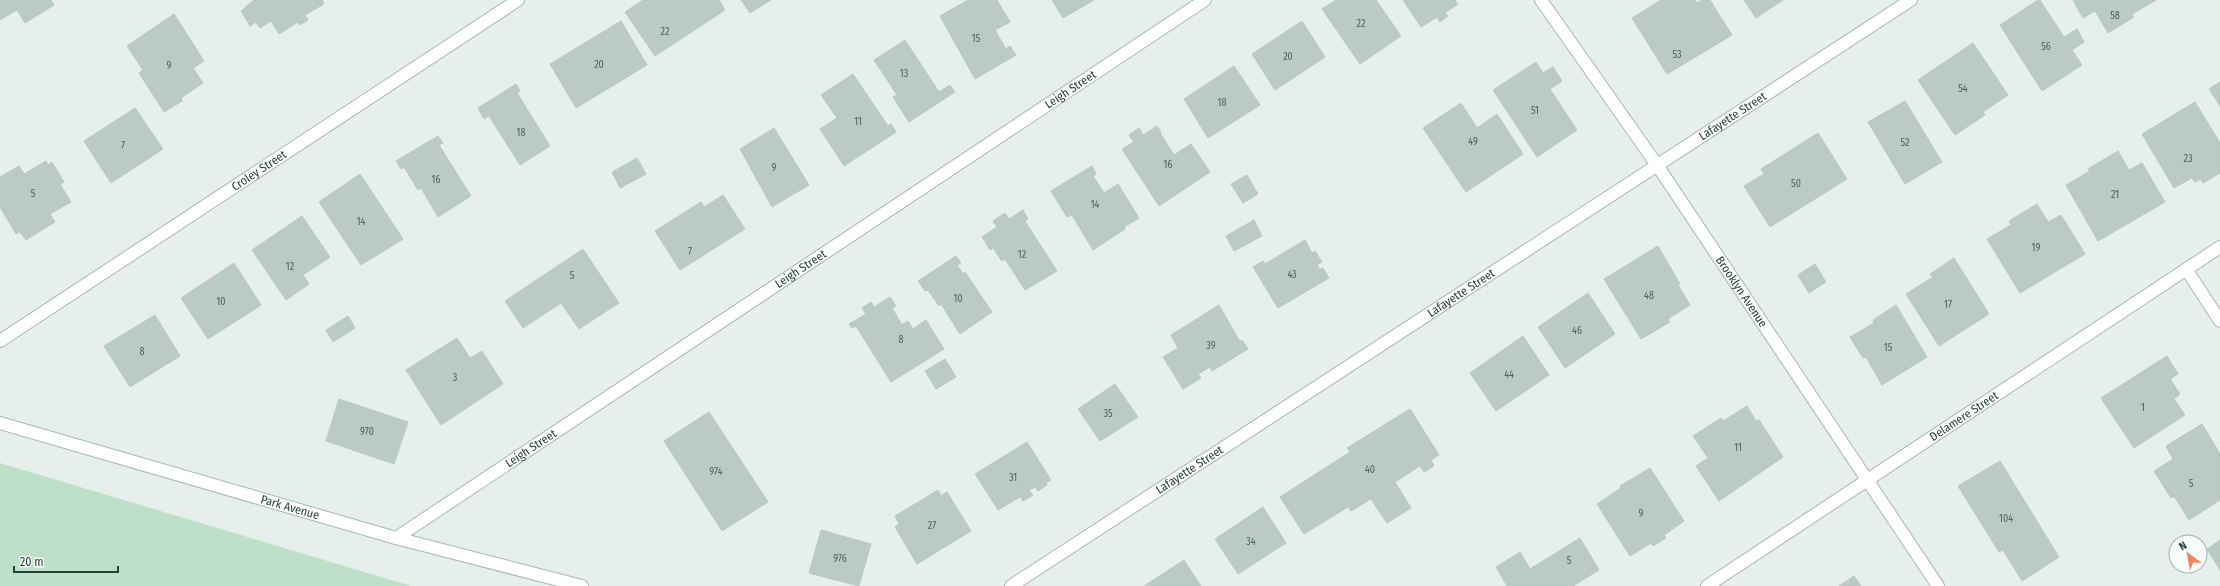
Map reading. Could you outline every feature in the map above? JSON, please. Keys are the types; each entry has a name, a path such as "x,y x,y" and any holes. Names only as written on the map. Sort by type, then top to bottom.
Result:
{"street":[{"name":"Croley Street","path":"0,341 518,0"},
{"name":"Leigh Street","path":"396,538 1205,0"},
{"name":"Brooklyn Avenue","path":"1540,0 1657,165 1938,586"},
{"name":"Lafayette Street","path":"1011,586 1911,0"},
{"name":"Delamere Street","path":"1707,586 2220,247"},
{"path":"2186,269 2220,321"},
{"name":"Park Avenue","path":"0,423 396,538 582,586"}],"green space":[{"path":"0,463 411,586 0,586"}],"building":[{"path":"0,0 51,0 54,5 25,23 17,10 0,20"},
{"path":"254,0 322,0 324,4 305,15 308,20 300,25 298,22 279,34 271,21 260,28 256,22 250,26 241,11"},
{"path":"643,0 719,0 725,10 655,56 625,12"},
{"path":"741,0 771,0 750,13"},
{"path":"968,0 997,0 1010,22 995,30 1006,49 1010,46 1016,55 975,79 940,16"},
{"path":"1052,0 1094,0 1063,18"},
{"path":"1336,0 1376,0 1401,36 1360,64 1322,9"},
{"path":"1403,0 1455,0 1458,4 1445,13 1448,16 1440,22 1437,17 1421,27"},
{"path":"1661,0 1695,0 1697,3 1702,0 1710,0 1732,35 1667,74 1632,18"},
{"path":"1744,0 1783,0 1756,18"},
{"path":"2040,0 2064,37 2077,29 2084,42 2072,50 2082,65 2042,91 2000,25"},
{"path":"2073,0 2156,0 2132,14 2134,17 2108,33 2095,11 2083,18"},
{"path":"174,14 204,61 193,68 203,83 181,98 182,101 164,112 139,73 143,70 127,46"},
{"path":"621,21 647,65 576,108 550,64"},
{"path":"1302,21 1325,57 1275,90 1252,54"},
{"path":"905,40 939,92 950,85 955,92 909,122 893,97 897,95 874,60"},
{"path":"1973,43 2008,95 1983,112 1985,115 1955,135 1918,80"},
{"path":"1536,62 1543,73 1553,67 1562,81 1550,89 1577,130 1537,157 1493,90"},
{"path":"1234,66 1260,105 1208,138 1184,99"},
{"path":"853,74 888,126 891,124 896,132 844,166 820,129 837,118 821,95"},
{"path":"2220,82 2220,106 2209,89"},
{"path":"516,84 520,91 517,93 550,146 520,165 489,116 484,119 478,108"},
{"path":"1905,101 1942,162 1905,184 1868,122"},
{"path":"2195,102 2220,143 2220,173 2203,183 2201,179 2195,182 2192,178 2174,188 2142,134"},
{"path":"1461,103 1477,128 1497,114 1523,154 1466,192 1423,128"},
{"path":"135,108 163,149 111,183 84,141"},
{"path":"1157,126 1174,155 1191,144 1210,172 1159,206 1122,149 1134,142 1129,135 1139,128 1143,135"},
{"path":"774,128 809,185 772,207 740,149"},
{"path":"1818,133 1847,179 1770,227 1744,186 1764,174 1761,169"},
{"path":"438,136 443,143 439,145 471,196 438,217 421,188 418,190 404,167 401,169 396,161"},
{"path":"2118,151 2129,170 2142,163 2165,202 2098,241 2066,185 2090,171 2088,169"},
{"path":"637,158 646,174 620,188 612,172"},
{"path":"46,161 48,165 52,162 64,182 60,184 71,202 50,214 55,222 26,240 20,232 16,234 0,207 0,177 19,166 24,174"},
{"path":"1092,166 1096,174 1093,176 1104,193 1118,184 1139,218 1093,250 1072,215 1067,217 1051,191"},
{"path":"360,174 403,239 361,265 319,202"},
{"path":"1247,175 1258,194 1243,203 1231,184"},
{"path":"723,195 745,229 680,270 655,231 701,202 704,207"},
{"path":"2037,204 2048,222 2061,215 2085,254 2020,293 1987,239 2011,225 2009,221"},
{"path":"1023,210 1028,219 1025,221 1057,271 1025,290 1005,259 1002,261 993,248 990,250 982,237 997,227 993,221 1005,213 1009,219"},
{"path":"302,216 330,257 303,275 309,284 286,300 252,250"},
{"path":"1254,220 1262,236 1234,251 1226,236"},
{"path":"1305,240 1312,253 1315,251 1322,262 1317,265 1320,269 1323,268 1329,278 1278,308 1253,267 1263,261 1265,264"},
{"path":"1658,246 1680,284 1678,285 1690,305 1668,319 1670,322 1641,339 1604,279"},
{"path":"583,249 619,303 579,329 561,303 523,328 505,301"},
{"path":"956,256 961,263 957,265 963,274 965,272 992,312 960,334 941,304 939,306 928,290 925,291 918,281"},
{"path":"1954,258 1989,314 1939,346 1906,294 1933,277 1930,274"},
{"path":"234,263 261,305 208,339 181,298"},
{"path":"1815,264 1826,282 1809,293 1798,275"},
{"path":"1588,293 1615,334 1565,368 1538,327"},
{"path":"890,297 896,306 892,308 902,325 908,321 913,329 926,320 944,349 891,382 856,326 852,328 849,324 866,314 862,308 871,302 874,307"},
{"path":"1219,305 1240,342 1242,340 1248,349 1212,371 1210,367 1198,374 1201,378 1183,389 1163,357 1178,348 1171,335"},
{"path":"1896,305 1927,357 1882,385 1866,357 1863,358 1850,337 1874,323 1873,320"},
{"path":"155,315 180,356 130,387 104,346"},
{"path":"348,316 355,328 333,342 326,330"},
{"path":"1523,336 1549,375 1496,411 1470,373"},
{"path":"457,338 470,358 482,351 503,384 441,425 406,370"},
{"path":"2167,356 2178,374 2170,379 2180,394 2174,399 2185,415 2134,448 2101,398"},
{"path":"945,359 956,377 936,389 925,371"},
{"path":"1115,384 1138,417 1100,441 1078,409"},
{"path":"339,399 408,422 394,464 326,441"},
{"path":"1747,406 1756,421 1759,420 1783,457 1719,501 1696,466 1708,458 1693,436 1721,418 1723,421"},
{"path":"1410,409 1439,455 1431,460 1434,466 1424,472 1420,466 1395,482 1411,508 1387,523 1371,499 1351,511 1348,507 1304,534 1280,497 1350,452 1347,448"},
{"path":"709,412 768,502 722,531 664,441"},
{"path":"2202,424 2220,454 2220,500 2189,520 2174,496 2171,498 2154,471 2173,459 2166,446"},
{"path":"1027,442 1051,480 1046,483 1047,485 1038,491 1035,487 1029,490 1033,495 1023,501 1020,497 998,510 975,474"},
{"path":"2000,461 2059,557 2022,581 2003,550 1999,552 1958,486"},
{"path":"1650,468 1684,521 1664,535 1666,538 1653,546 1651,543 1630,556 1597,504 1621,488 1620,486"},
{"path":"938,490 941,496 947,492 971,531 917,564 895,527 899,524 895,516"},
{"path":"1263,507 1286,543 1238,574 1215,539"},
{"path":"821,530 871,544 859,586 809,573"},
{"path":"1580,538 1599,570 1573,586 1507,586 1496,567 1520,552 1530,569"},
{"path":"2220,540 2220,570 2208,551 2208,548"},
{"path":"1184,560 1201,586 1144,586"},
{"path":"1854,576 1861,586 1839,586"}]}
